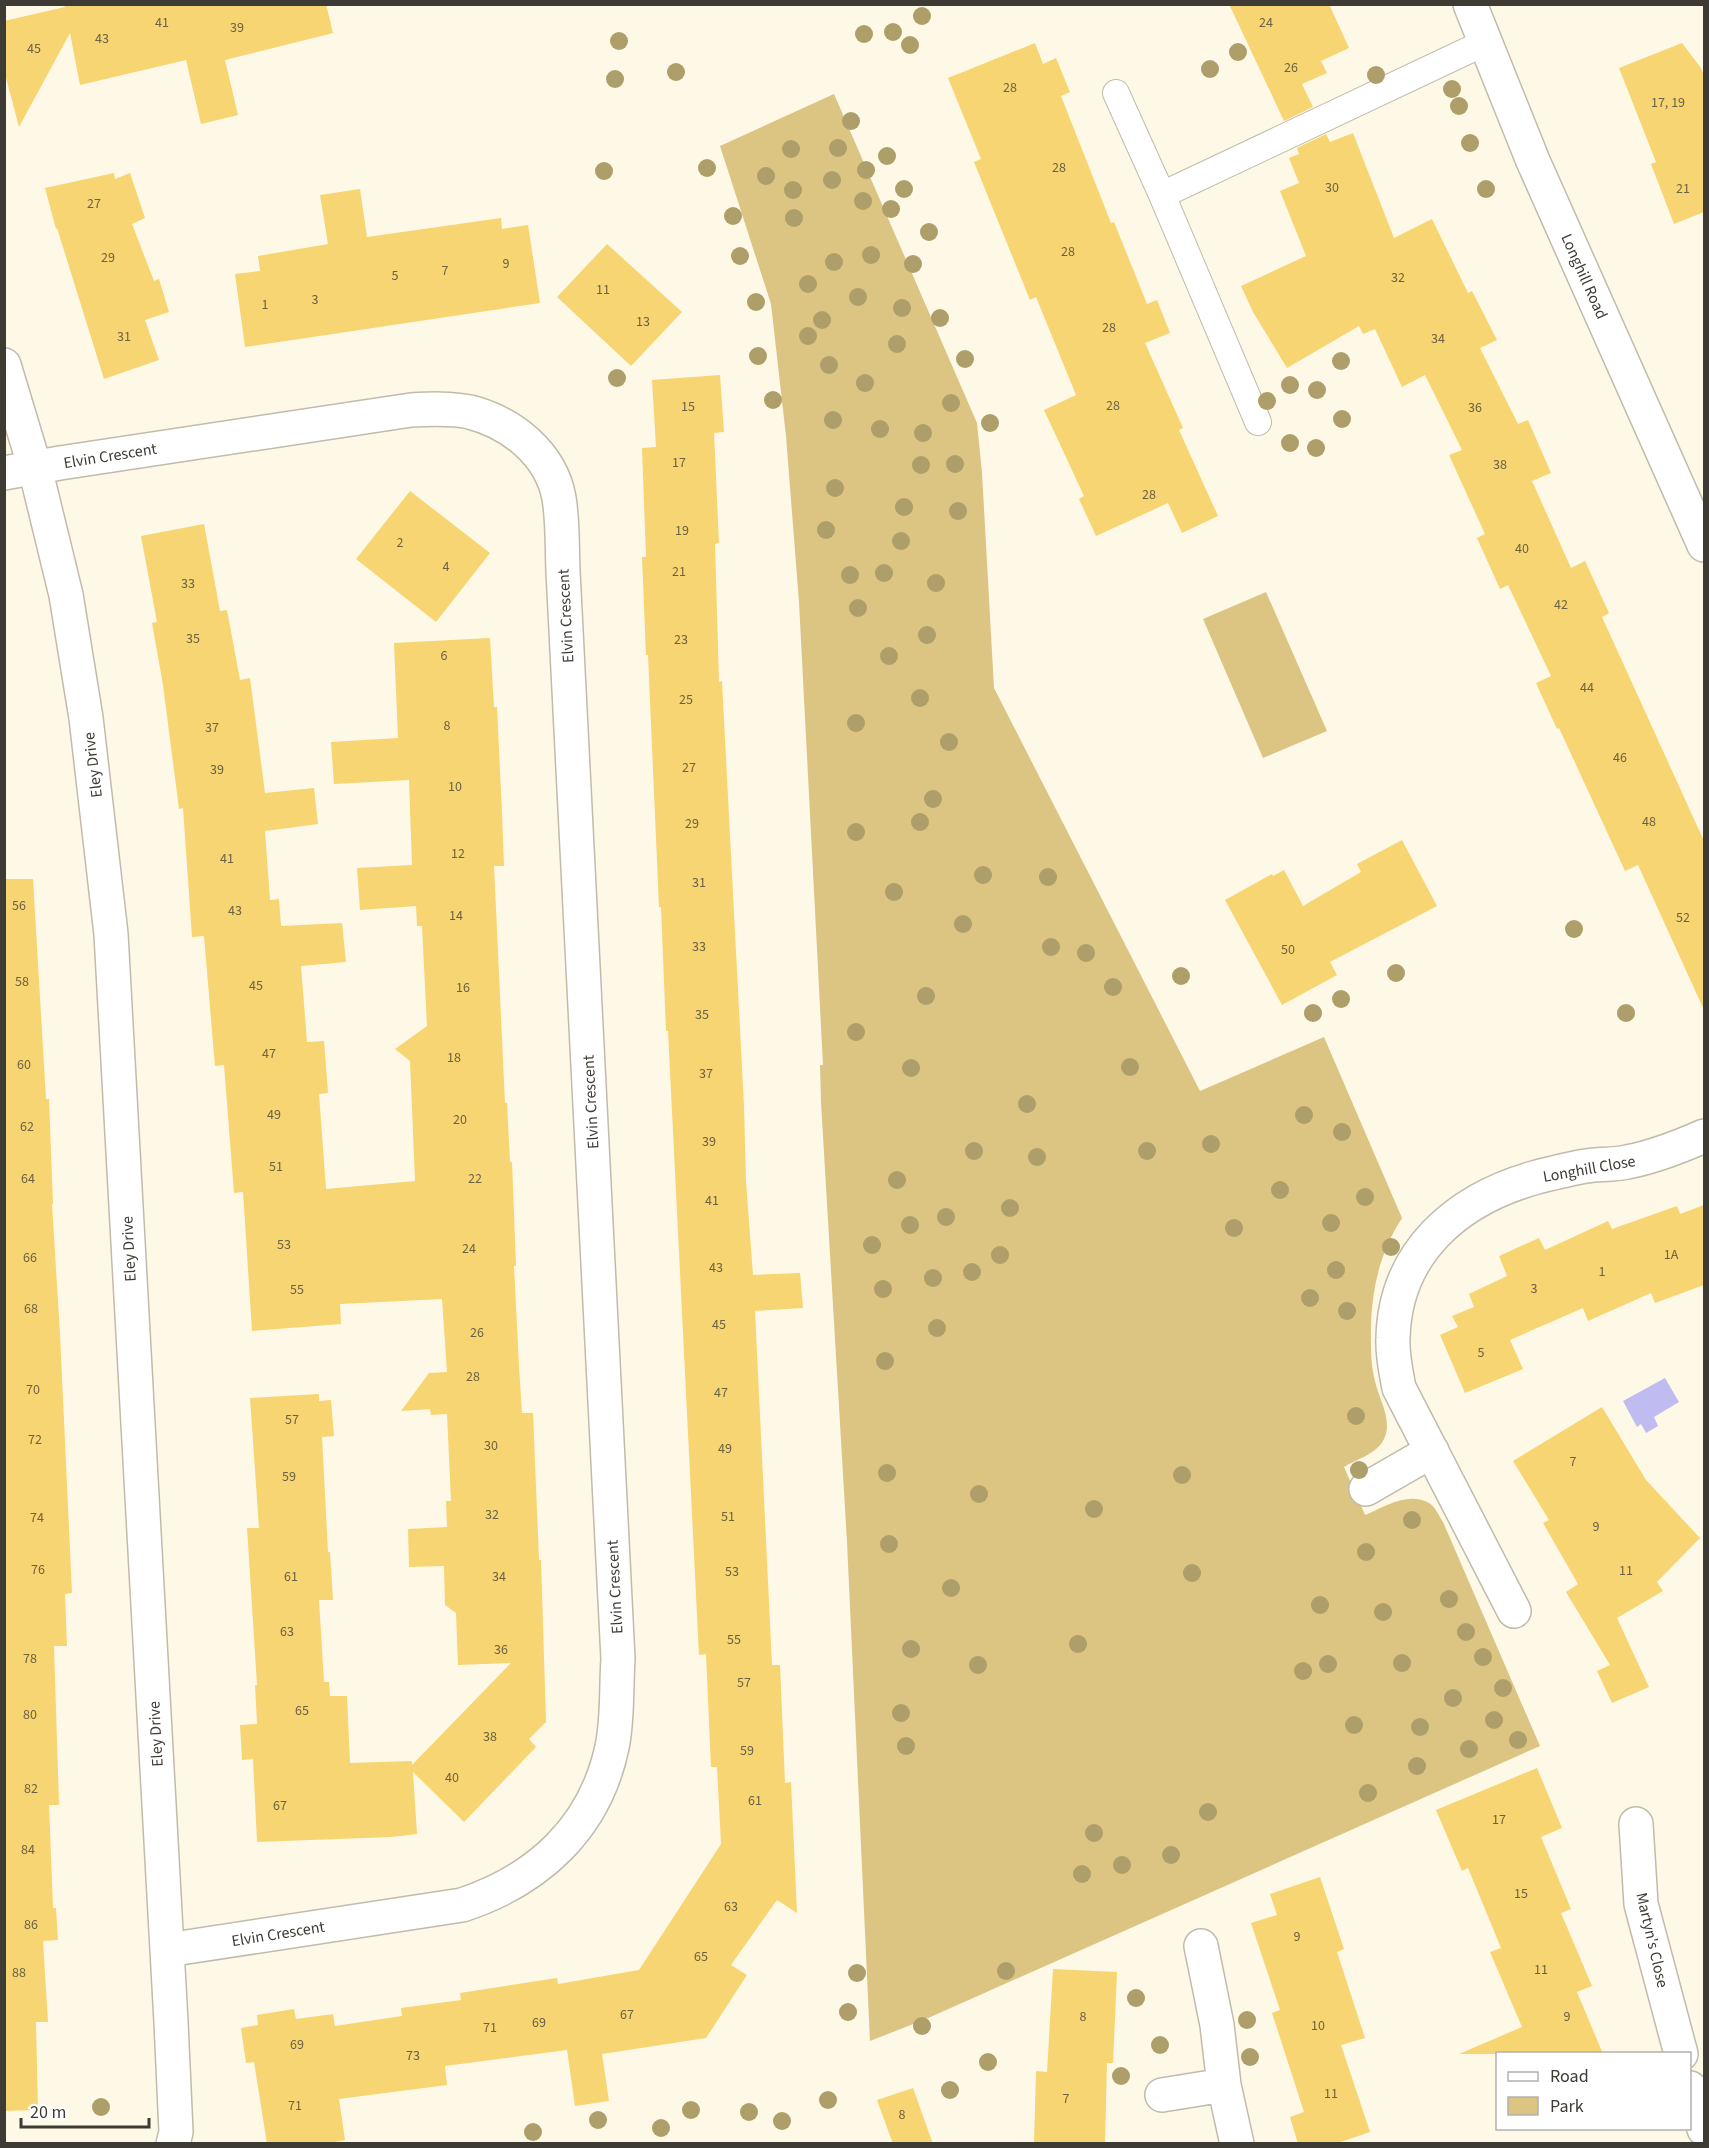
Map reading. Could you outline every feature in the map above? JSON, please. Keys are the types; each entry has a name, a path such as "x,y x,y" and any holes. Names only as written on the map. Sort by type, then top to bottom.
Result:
{"street":[{"name":"Longhill Road","path":"1470,4 1533,161 1704,545"},
{"name":"Eley Drive","path":"4,365 20,470 70,617 86,718 111,934 176,2122 172,2144"},
{"name":"Elvin Crescent","path":"20,470 411,410 457,410 485,417 512,430 538,455 553,478 559,496 618,1659 613,1743 608,1763 591,1805 565,1841 531,1872 510,1886 485,1897 462,1905 166,1950"},
{"name":"Longhill Close","path":"1514,1611 1399,1388 1393,1354 1393,1337 1400,1291 1419,1253 1436,1231 1460,1211 1514,1184 1586,1166 1626,1162 1668,1152 1704,1136"},
{"path":"1366,1489 1432,1451"},
{"name":"Martyn's Close","path":"1636,1824 1641,1904 1680,2052"},
{"path":"1201,1946 1217,2025 1224,2085 1237,2144"},
{"path":"1162,2095 1224,2085"},
{"path":"1691,2093 1704,2129"}],"lane":[{"path":"1162,195 1486,42"},
{"path":"1116,93 1162,195 1258,422"}],"green space":[{"path":"834,94 977,423 994,688 1200,1091 1324,1037 1402,1218 1383,1255 1372,1308 1372,1367 1386,1417 1386,1432 1377,1449 1344,1467 1365,1515 1405,1499 1421,1500 1431,1504 1435,1509 1443,1522 1540,1746 926,2019 870,2041 847,1542 821,1102 820,1065 823,1065 799,602 786,436 771,304 720,146"},
{"path":"1266,592 1327,731 1263,758 1203,619"}],"shaded area":[{"path":"1665,1378 1679,1402 1654,1417 1658,1426 1646,1433 1641,1424 1637,1427 1623,1401"}],"building":[{"path":"64,4 326,4 333,33 225,60 238,115 201,124 186,60 80,85 70,33 19,127 4,70 4,21 65,7"},
{"path":"1229,4 1329,4 1349,48 1321,61 1327,73 1302,84 1313,107 1284,121"},
{"path":"1035,43 1043,64 1056,58 1070,92 1061,96 1111,223 1114,222 1147,304 1157,300 1170,333 1145,343 1183,428 1179,430 1218,516 1182,533 1168,503 1096,536 1079,499 1084,496 1044,410 1076,395 1036,297 1030,300 974,162 981,159 948,78"},
{"path":"1682,43 1701,68 1704,76 1704,212 1674,224 1651,164 1656,162 1619,68"},
{"path":"1353,133 1394,238 1432,219 1468,293 1472,291 1497,340 1480,348 1518,424 1528,420 1551,473 1532,481 1571,568 1585,561 1609,613 1602,617 1704,841 1704,1010 1638,865 1625,871 1536,683 1551,676 1508,585 1500,589 1477,538 1485,534 1449,455 1462,450 1425,375 1402,387 1375,329 1363,334 1359,326 1287,368 1253,312 1241,286 1306,256 1280,191 1299,183 1289,158 1299,154 1297,148 1326,134 1330,142"},
{"path":"114,173 115,179 130,173 145,218 132,224 154,281 159,279 169,312 145,320 159,360 104,379 45,188"},
{"path":"360,189 367,237 501,218 502,229 528,225 540,303 245,347 235,274 260,271 258,256 328,244 320,195"},
{"path":"607,244 682,312 631,366 557,297"},
{"path":"720,375 724,432 714,433 719,543 715,544 719,682 722,681 746,1181 753,1275 800,1273 803,1308 755,1311 772,1665 780,1665 785,1783 791,1782 797,1913 777,1900 731,1965 747,1975 706,2038 602,2054 609,2101 575,2106 567,2050 445,2066 447,2085 339,2099 345,2140 325,2144 267,2144 254,2062 246,2063 241,2028 258,2025 257,2015 294,2009 296,2019 333,2014 335,2026 402,2016 401,2008 461,2000 460,1993 557,1978 558,1984 639,1970 721,1844 717,1767 711,1767 706,1654 699,1655 642,557 646,557 642,448 656,447 652,380"},
{"path":"410,491 490,553 436,622 356,559"},
{"path":"204,524 220,611 227,610 240,680 250,678 265,793 314,788 318,824 265,831 270,900 279,899 281,926 342,923 346,962 301,966 307,1042 324,1041 328,1093 319,1094 326,1189 415,1181 410,1061 395,1049 427,1026 422,926 417,926 416,906 360,910 357,868 412,865 409,780 334,784 331,742 398,738 394,643 490,638 494,707 497,707 504,866 494,866 505,1103 507,1103 510,1162 512,1162 516,1266 514,1266 522,1413 533,1413 539,1560 541,1560 546,1722 529,1739 536,1747 464,1822 413,1772 417,1834 257,1842 253,1759 242,1760 240,1725 257,1724 255,1685 257,1685 247,1528 259,1528 250,1398 319,1394 319,1401 331,1400 334,1436 322,1437 333,1600 319,1600 324,1682 329,1682 330,1696 347,1696 350,1763 412,1761 412,1765 511,1663 458,1665 456,1613 445,1605 444,1566 409,1567 408,1529 447,1527 446,1501 451,1501 447,1414 431,1415 430,1409 401,1411 429,1373 447,1372 442,1299 340,1304 341,1324 252,1331 243,1192 234,1193 224,1065 215,1066 204,936 192,937 183,808 179,809 163,685 152,623 157,622 141,536"},
{"path":"1402,840 1437,906 1330,962 1337,975 1282,1005 1225,900 1272,874 1273,876 1284,870 1303,906 1361,872 1357,864"},
{"path":"4,879 33,879 46,1099 49,1099 52,1204 72,1593 65,1594 67,1646 54,1646 59,1805 49,1805 53,1908 56,1908 58,1940 43,1941 48,2022 36,2022 38,2110 4,2111"},
{"path":"1704,1205 1704,1285 1655,1303 1651,1293 1588,1321 1583,1308 1510,1340 1523,1369 1465,1393 1440,1335 1458,1327 1452,1316 1474,1307 1469,1294 1507,1276 1499,1256 1539,1238 1545,1250 1608,1221 1612,1229 1677,1206 1680,1214"},
{"path":"1602,1407 1646,1480 1700,1538 1657,1582 1663,1591 1617,1618 1649,1687 1612,1703 1597,1671 1610,1665 1566,1592 1578,1584 1543,1523 1549,1520 1513,1461"},
{"path":"1537,1768 1562,1828 1541,1837 1571,1909 1561,1913 1592,1986 1577,1992 1602,2052 1459,2054 1522,2027 1490,1952 1501,1948 1468,1868 1462,1871 1436,1810"},
{"path":"1320,1877 1344,1949 1337,1952 1365,2038 1341,2045 1370,2132 1335,2144 1298,2144 1290,2117 1304,2112 1272,2013 1280,2010 1251,1923 1277,1915 1270,1894"},
{"path":"1053,1969 1117,1972 1113,2063 1107,2063 1105,2143 1034,2144 1036,2071 1047,2072"},
{"path":"913,2088 933,2144 893,2144 877,2100"}]}
